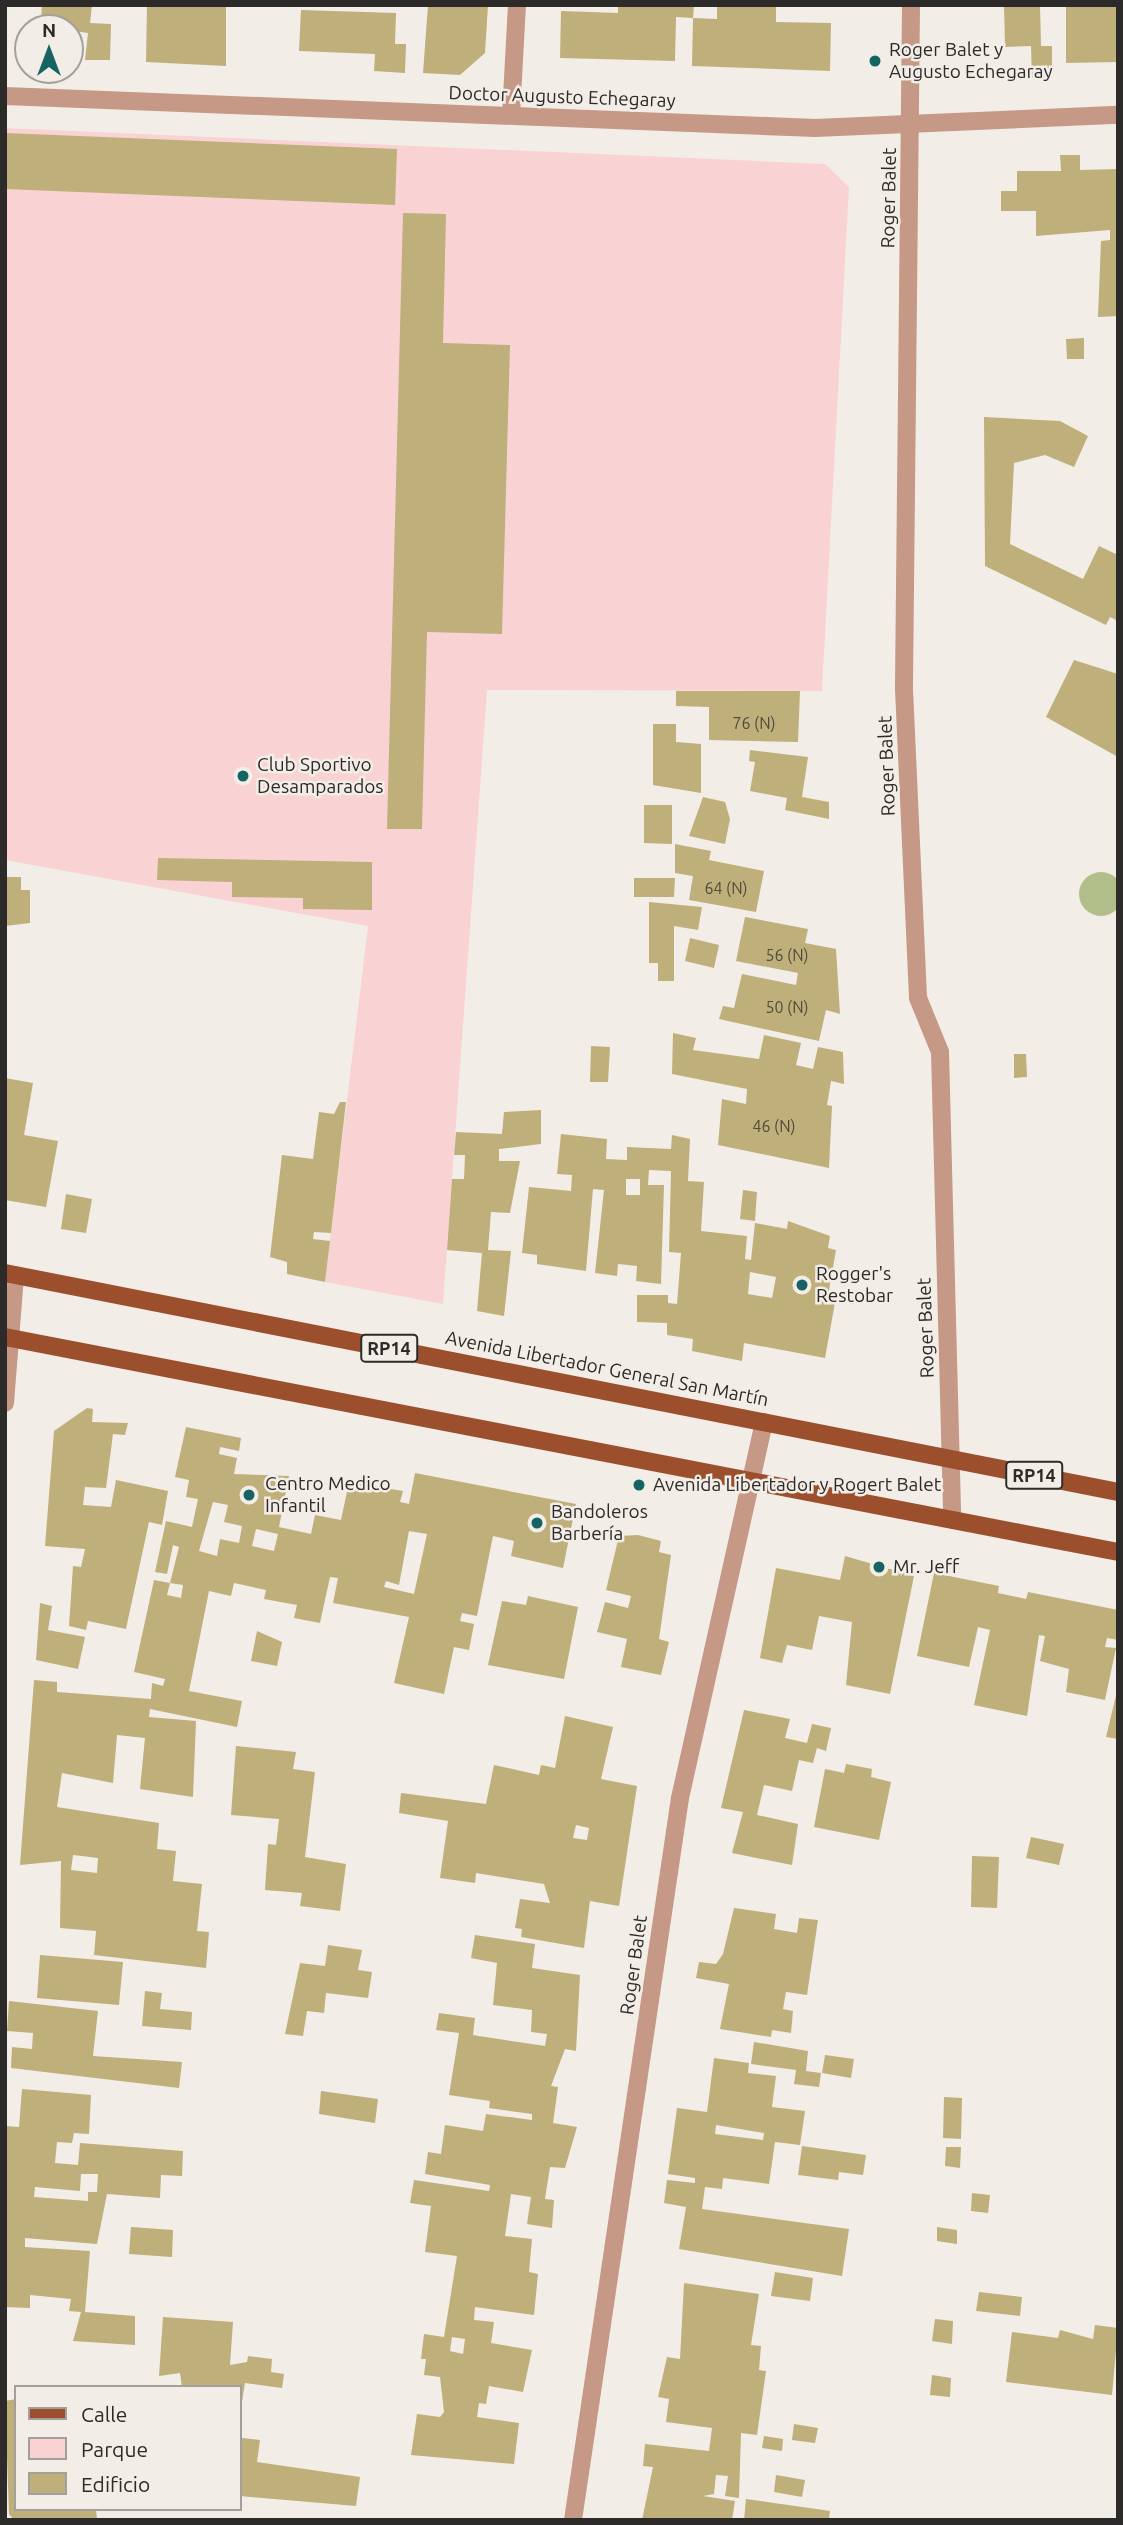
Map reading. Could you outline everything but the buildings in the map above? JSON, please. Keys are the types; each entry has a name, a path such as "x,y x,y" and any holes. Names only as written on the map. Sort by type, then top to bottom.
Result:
{"main road":[{"name":"Avenida Libertador General San Martín","path":"10,1274 1118,1492"},
{"path":"8,1338 1118,1552"}],"street":[{"path":"511,115 517,5"},
{"name":"Roger Balet","path":"911,5 904,689 918,998 940,1052 952,1520"},
{"name":"Doctor Augusto Echegaray","path":"5,96 816,128 910,121 1118,115"},
{"path":"5,1403 10,1274"},
{"name":"Roger Balet","path":"573,2520 680,1798 764,1422"}],"green space":[{"name":"Club Sportivo Desamparados","path":"5,128 825,164 849,187 822,691 487,690 443,1304 325,1282 368,926 5,860"}],"shaded area":[{"path":"1101,872 1110,873 1117,878 1122,885 1122,903 1117,910 1110,915 1101,916 1092,915 1085,910 1080,903 1079,894 1080,885 1085,878 1092,873"}],"place":[{"name":"Roger Balet y Augusto Echegaray","path":"875,61"},
{"name":"Club Sportivo Desamparados","path":"243,776"},
{"name":"Rogger's Restobar","path":"802,1285"},
{"name":"Avenida Libertador y Rogert Balet","path":"639,1485"},
{"name":"Centro Medico Infantil","path":"249,1495"},
{"name":"Bandoleros Barbería","path":"537,1523"},
{"name":"Mr. Jeff","path":"879,1567"}]}
